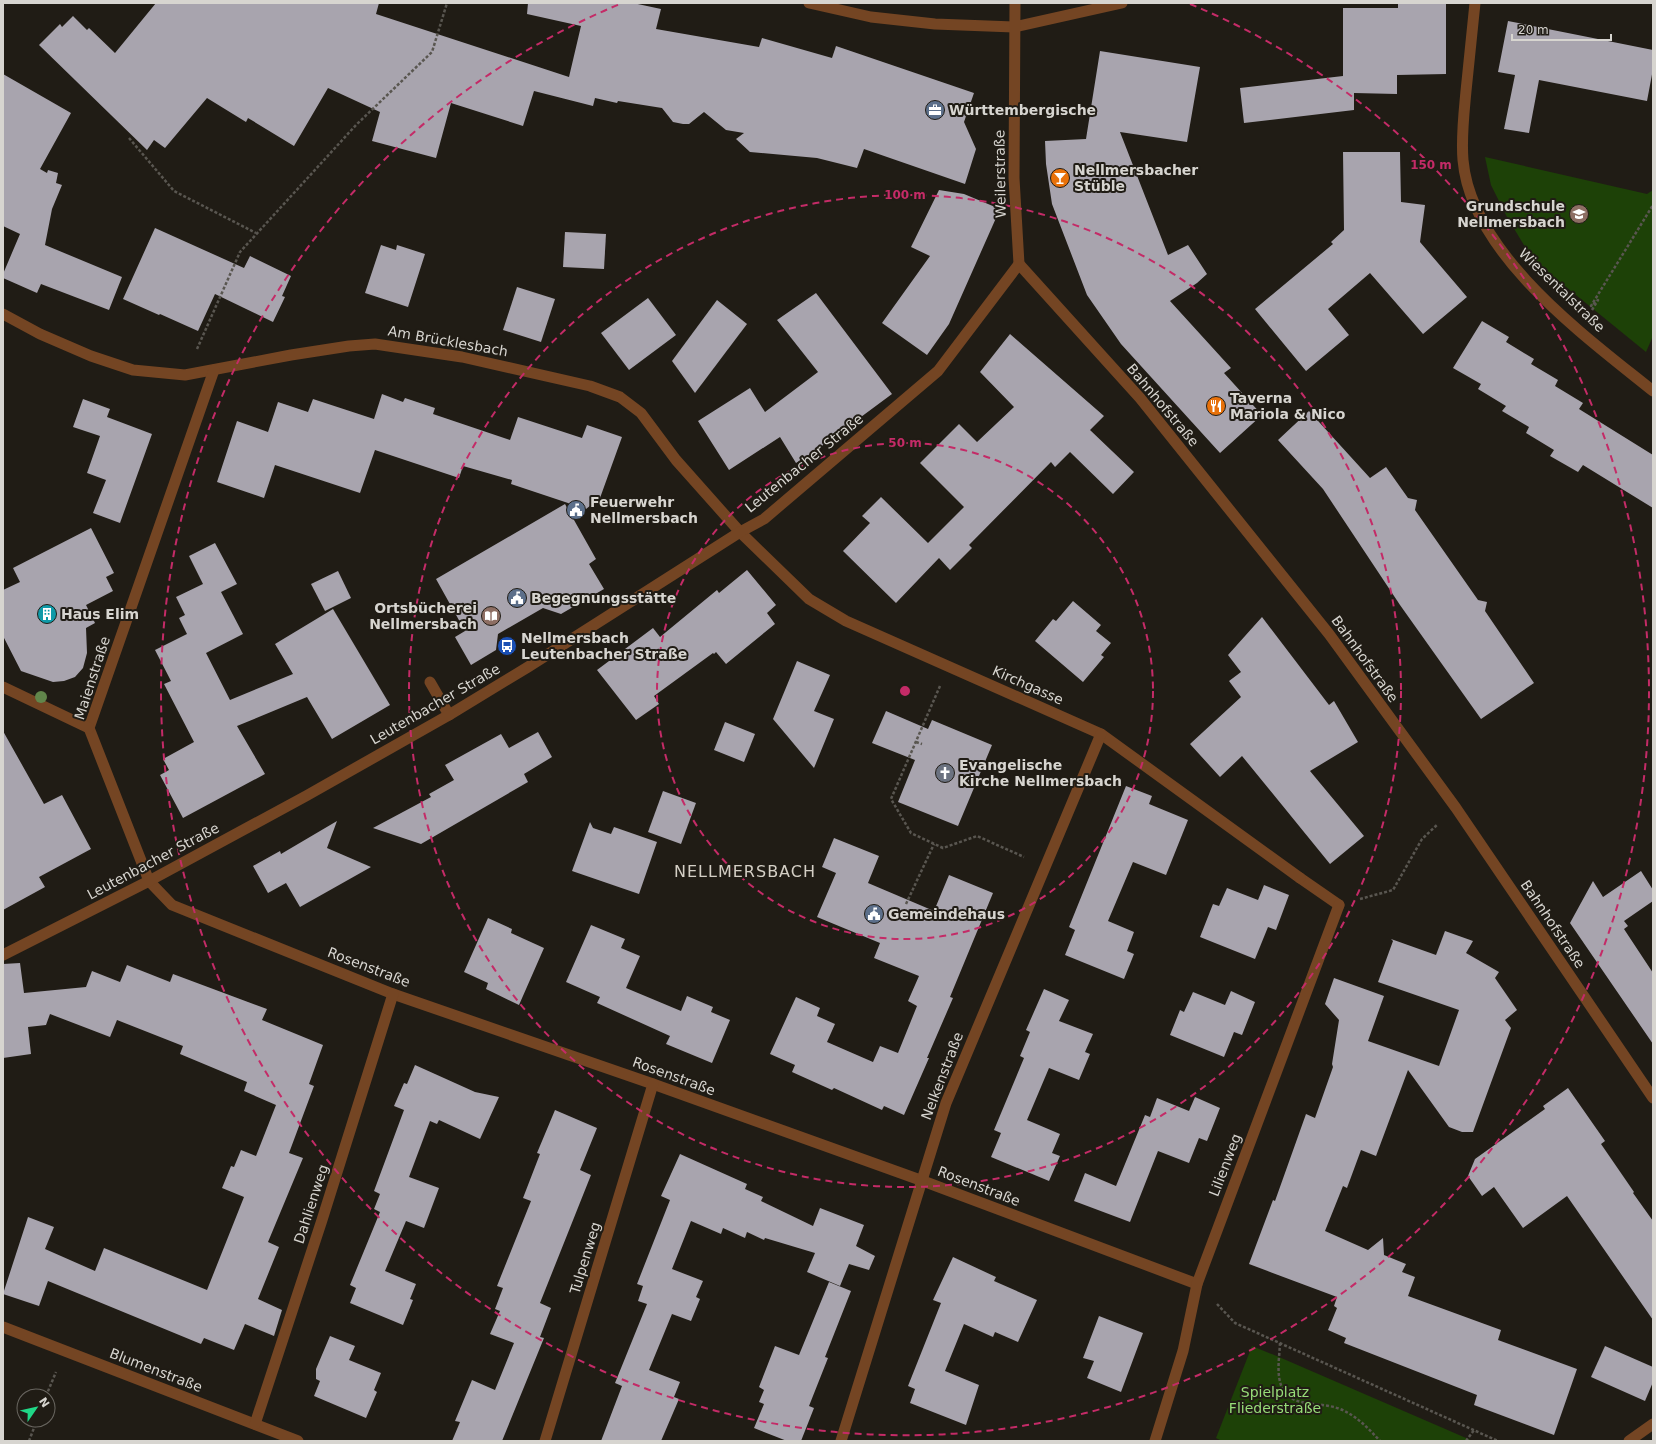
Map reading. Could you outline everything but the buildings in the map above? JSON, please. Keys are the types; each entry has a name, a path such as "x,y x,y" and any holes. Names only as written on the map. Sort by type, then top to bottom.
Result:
{"street":[{"path":"809,3 871,17 935,24 1014,27 1122,3"},
{"name":"Weilerstraße","path":"1015,3 1014,178 1019,264"},
{"name":"Wiesentalstraße","path":"1476,3 1463,124 1463,160 1468,192 1488,231 1515,268 1580,331 1653,391"},
{"name":"Leutenbacher Straße","path":"3,955 149,882 449,715 528,667 740,532 764,519 938,371 1019,264"},
{"name":"Bahnhofstraße","path":"1019,264 1140,398 1329,634 1456,808 1653,1098"},
{"name":"Am Brücklesbach","path":"3,314 40,334 91,356 133,370 185,375 342,347 375,344 462,357 590,386 620,397 641,413 676,460 740,532"},
{"name":"Maienstraße","path":"149,882 90,728 214,370"},
{"name":"Kirchgasse","path":"740,532 809,600 846,621 1101,734 1338,905"},
{"path":"430,682 449,715"},
{"path":"3,687 90,728"},
{"name":"Nelkenstraße","path":"841,1441 946,1103 1101,734"},
{"name":"Rosenstraße","path":"149,882 172,905 393,994 653,1084 922,1180 1197,1284"},
{"name":"Lilienweg","path":"1155,1441 1183,1351 1197,1284 1338,905"},
{"name":"Dahlienweg","path":"255,1424 322,1220 393,994"},
{"name":"Tulpenweg","path":"545,1441 653,1084"},
{"name":"Blumenstraße","path":"3,1327 298,1441"},
{"path":"1629,1441 1653,1424"}],"path":[{"path":"185,375 240,252 356,125 432,52 447,3"},
{"path":"129,138 174,191 256,233"},
{"path":"1580,331 1598,300 1591,306 1653,205"},
{"path":"948,666 891,799 911,833 943,848 978,836 1046,866"},
{"path":"916,742 922,744"},
{"path":"1338,905 1393,890 1422,839 1456,808"},
{"path":"906,904 934,844"},
{"path":"1197,1284 1235,1323 1498,1441"},
{"path":"1280,1343 1278,1382 1285,1394 1299,1402 1339,1409 1362,1421 1380,1441"},
{"path":"29,1441 34,1428"},
{"path":"1466,1441 1474,1430"}],"green space":[{"path":"1485,157 1647,194 1653,190 1653,336 1646,352 1533,260 1507,217 1491,185"},
{"name":"Spielplatz Fliederstraße","path":"1252,1346 1473,1441 1222,1441 1216,1438"}],"place":[{"name":"Württembergische","path":"935,110"},
{"name":"Nellmersbacher Stüble","path":"1060,178"},
{"name":"Grundschule Nellmersbach","path":"1579,214"},
{"name":"Taverna Mariola & Nico","path":"1216,406"},
{"name":"Feuerwehr Nellmersbach","path":"576,510"},
{"name":"Begegnungsstätte","path":"517,598"},
{"name":"Haus Elim","path":"47,614"},
{"name":"Ortsbücherei Nellmersbach","path":"491,616"},
{"name":"Nellmersbach Leutenbacher Straße","path":"507,646"},
{"name":"Evangelische Kirche Nellmersbach","path":"945,773"},
{"name":"Gemeindehaus","path":"874,914"}],"district":[{"name":"NELLMERSBACH","path":"745,871"}]}
